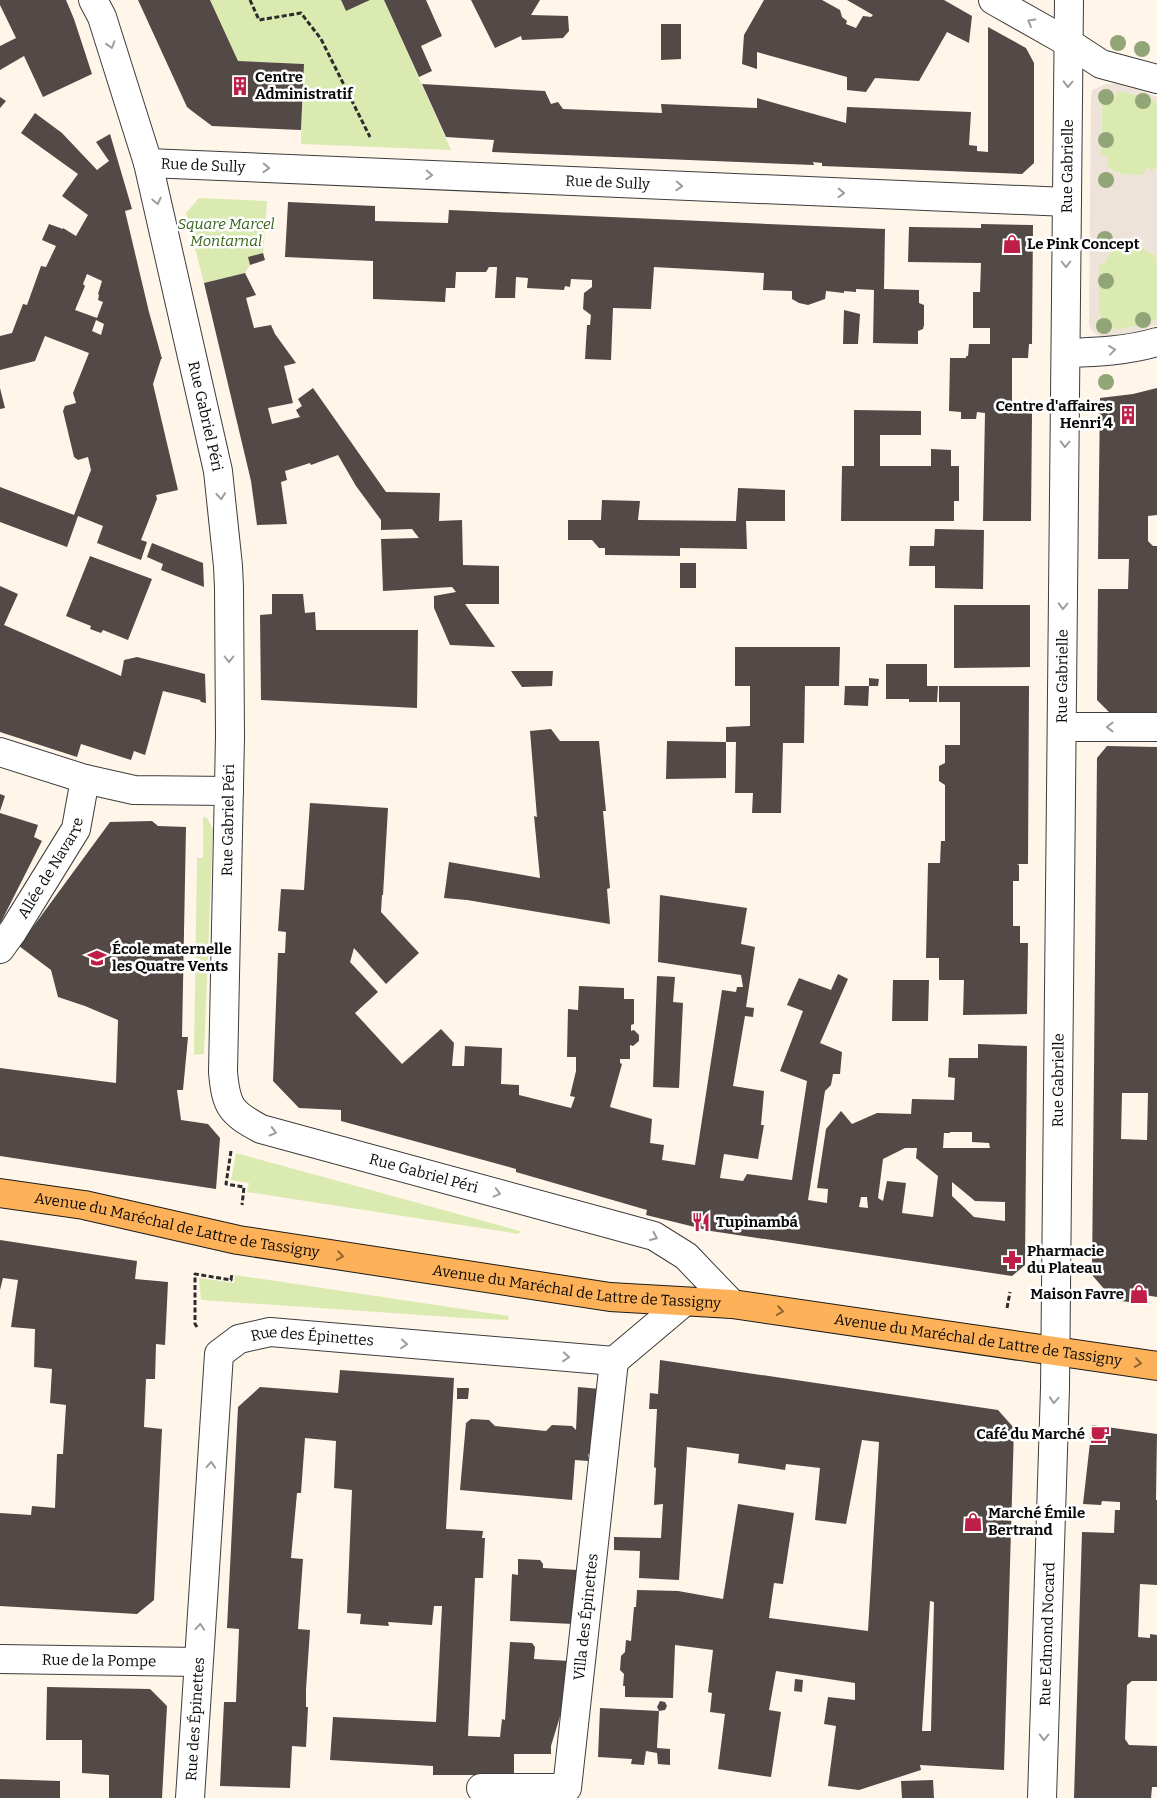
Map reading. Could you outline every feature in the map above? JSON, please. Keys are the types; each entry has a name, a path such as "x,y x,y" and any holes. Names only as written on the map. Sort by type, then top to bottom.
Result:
{"main road":[{"name":"Avenue du Maréchal de Lattre de Tassigny","path":"0,1193 84,1205 238,1240 610,1297 732,1304 1157,1366"}],"street":[{"name":"Rue Gabriel Péri","path":"93,0 102,17 148,163 218,471 228,566 229,791 223,1072 224,1091 231,1109 245,1121 262,1129 654,1236 686,1256 732,1304"},
{"path":"993,0 1100,64 1157,79"},
{"name":"Rue Gabrielle","path":"1056,1351 1069,0"},
{"name":"Rue de Sully","path":"148,163 1067,202"},
{"path":"1066,353 1138,348 1157,342"},
{"path":"1062,727 1157,727"},
{"path":"0,752 85,779 134,790 229,791"},
{"name":"Allée de Navarre","path":"0,949 76,829 85,779"},
{"path":"614,1361 684,1302"},
{"name":"Rue des Épinettes","path":"190,1798 219,1354 239,1339 270,1332 614,1361"},
{"name":"Rue Edmond Nocard","path":"1042,1798 1056,1351"},
{"name":"Villa des Épinettes","path":"481,1788 567,1788 614,1361"},
{"name":"Rue de la Pompe","path":"0,1659 198,1662"}],"path":[{"path":"250,0 259,20 301,13 321,38 371,138"},
{"path":"231,1151 226,1184 244,1187"},
{"path":"194,1296 195,1274 231,1280"}],"green space":[{"path":"210,0 341,0 346,11 370,0 384,0 451,150 301,144 304,64 238,61"},
{"path":"1119,91 1149,98 1157,103 1157,166 1153,171 1141,176 1126,175 1113,170 1108,167 1107,162 1101,156 1102,105 1112,101"},
{"name":"Square Marcel Montarnal","path":"199,198 267,201 263,253 248,257 250,265 245,273 204,283 186,213"},
{"path":"1136,246 1146,248 1157,259 1157,319 1144,325 1114,330 1110,320 1101,318 1099,313 1099,264 1120,247"},
{"path":"203,817 207,818 213,829 204,1054 194,1055 197,858 203,858"},
{"path":"236,1153 520,1231 519,1234 247,1192 249,1183 231,1180"},
{"path":"235,1275 509,1316 508,1320 465,1318 201,1300 199,1278 234,1283"}],"shaded area":[{"path":"1106,84 1116,84 1157,97 1157,103 1149,98 1119,91 1112,102 1102,105 1101,156 1107,156 1108,167 1119,174 1143,175 1147,167 1154,171 1157,166 1157,259 1152,251 1148,254 1143,247 1120,247 1109,253 1106,263 1099,264 1099,313 1101,318 1110,320 1114,330 1144,325 1157,319 1157,325 1129,334 1105,338 1092,331 1089,325 1091,97 1092,90"}],"building":[{"path":"0,0 66,0 92,74 43,97 24,56 0,70 0,46 16,38 0,5"},
{"name":"Centre Administratif","path":"138,0 210,0 238,61 304,64 301,130 212,126 192,111 187,107"},
{"path":"341,0 370,0 346,11"},
{"path":"384,0 426,0 442,36 421,46 432,71 419,77"},
{"path":"471,0 540,0 531,15 568,16 569,31 563,38 522,40 521,36 495,48"},
{"path":"764,0 822,0 840,10 842,17 847,21 846,24 856,28 863,16 871,17 873,15 847,0 944,0 972,16 969,43 947,32 919,81 875,78 866,92 847,90 847,77 757,52 757,69 742,64 744,35"},
{"path":"661,24 681,24 681,59 661,60"},
{"path":"988,27 1026,48 1034,63 1034,163 1022,174 822,166 822,163 813,162 814,165 492,152 494,140 446,137 422,84 545,91 551,104 558,102 563,109 662,113 661,104 757,108 757,98 846,123 847,107 971,112 969,145 977,146 977,151 988,152"},
{"path":"0,97 6,101 0,108"},
{"path":"35,113 62,133 97,170 109,161 96,142 110,134 132,209 125,211 162,359 153,384 178,490 156,495 157,499 141,540 147,542 141,560 97,543 103,526 78,516 67,547 0,522 0,487 74,515 91,470 88,457 78,460 74,457 63,411 65,406 76,403 73,393 89,353 45,336 35,361 0,370 0,336 12,333 23,304 27,305 41,266 46,267 56,246 42,240 49,224 63,228 76,236 88,215 62,196 78,174 21,133","holes":["87,274 102,281 98,300 103,302 97,318 75,310 85,286 83,284","96,320 104,324 101,335 92,331"]},
{"path":"288,202 375,206 375,221 448,223 449,210 885,229 884,289 919,290 919,303 924,305 924,325 923,329 918,331 918,344 873,343 874,290 856,289 856,292 844,291 844,293 826,291 825,299 808,305 792,299 792,291 763,290 764,273 654,267 651,309 613,308 611,360 585,359 587,325 590,325 591,315 583,309 584,293 592,287 592,280 571,279 570,287 565,286 564,290 527,288 528,278 516,277 515,298 495,298 497,267 489,267 486,272 456,272 455,288 446,288 445,302 373,299 373,261 285,257"},
{"path":"981,224 1033,225 1032,344 1029,344 1028,358 1012,358 1012,401 1003,400 1002,413 1032,413 1031,521 983,521 985,413 977,412 976,419 961,419 961,412 949,411 950,358 966,358 968,356 969,344 990,344 990,328 973,328 973,292 980,292 981,263 908,262 909,227 981,228"},
{"path":"263,253 265,260 250,265 248,257"},
{"path":"245,273 256,295 246,298 254,328 271,325 275,334 296,363 284,366 293,403 268,408 272,424 300,417 296,410 302,406 298,399 313,388 386,492 440,493 439,521 462,520 463,565 499,566 499,604 465,604 495,647 450,645 434,608 434,596 456,592 452,587 383,591 381,539 419,538 412,529 381,530 381,520 356,486 338,455 311,465 310,463 285,471 287,480 281,482 287,524 257,525 251,481 204,283"},
{"path":"844,310 860,314 858,344 843,344"},
{"path":"0,388 5,408 0,409"},
{"path":"1157,388 1157,515 1148,516 1148,541 1153,546 1157,546 1157,712 1109,712 1097,700 1098,589 1128,589 1129,559 1098,559 1100,398 1133,394"},
{"path":"854,410 921,411 921,435 880,435 880,466 931,466 931,449 951,450 951,466 959,466 959,501 954,501 954,521 841,521 842,466 854,466"},
{"path":"738,488 785,490 785,521 746,521 747,549 680,548 680,556 605,555 605,548 599,548 592,540 568,540 568,520 601,520 602,500 640,501 638,520 736,521"},
{"path":"935,529 984,530 983,589 935,588 935,566 909,566 910,546 934,546"},
{"path":"152,543 203,563 204,587 161,570 163,564 147,557"},
{"path":"90,556 152,579 128,640 103,630 101,633 90,629 91,626 66,616"},
{"path":"680,563 696,563 696,588 680,588"},
{"path":"0,586 18,594 4,625 121,676 124,660 137,657 205,674 206,703 163,691 145,755 134,751 131,760 81,744 77,757 0,732"},
{"path":"272,594 303,594 305,613 315,612 316,630 418,630 417,708 261,700 260,615 272,614"},
{"path":"954,605 1030,605 1030,667 954,668"},
{"path":"735,647 840,647 839,686 805,686 804,743 783,743 781,813 752,813 753,793 735,793 736,742 726,742 726,727 750,726 750,686 735,686"},
{"path":"886,664 927,664 927,686 938,686 937,702 909,702 909,699 886,699"},
{"path":"511,671 553,671 552,686 522,687"},
{"path":"869,678 879,679 878,686 869,686"},
{"path":"845,686 869,686 868,706 844,705"},
{"path":"939,686 1029,686 1028,864 1017,864 1019,865 1019,881 1013,881 1013,926 1020,926 1020,943 1028,943 1027,1014 963,1015 964,980 939,980 939,958 926,958 928,863 940,863 941,841 945,841 945,785 939,781 939,766 945,763 945,745 960,745 960,702 939,702"},
{"path":"551,729 560,741 599,741 606,811 603,811 610,888 607,889 610,924 467,900 444,898 449,862 540,878 534,816 537,817 530,731"},
{"path":"667,741 726,742 726,778 666,779"},
{"path":"1107,746 1157,747 1157,1297 1139,1294 1137,1303 1105,1299 1105,1290 1092,1275 1097,758","holes":["1122,1093 1148,1093 1147,1140 1121,1139"]},
{"path":"0,794 5,796 0,811"},
{"path":"310,803 388,808 381,912 419,953 386,984 354,948 350,962 378,992 355,1013 402,1064 441,1029 454,1043 452,1066 464,1066 465,1046 502,1048 501,1084 519,1085 519,1095 571,1108 575,1097 570,1096 576,1071 576,1057 567,1057 568,1009 578,1010 579,986 624,988 624,999 634,999 634,1024 631,1025 631,1031 634,1030 639,1035 639,1041 633,1046 630,1045 630,1059 620,1059 622,1064 610,1107 652,1119 650,1143 664,1145 662,1160 695,1165 722,990 736,992 737,987 743,987 741,975 658,962 660,895 747,908 741,944 755,947 746,1007 754,1008 753,1017 745,1016 733,1086 764,1091 761,1125 764,1125 758,1159 724,1154 720,1178 743,1181 747,1174 792,1180 807,1081 780,1071 803,1011 787,1005 799,978 831,990 838,974 848,979 820,1043 842,1052 840,1074 833,1074 831,1085 825,1091 808,1200 827,1203 828,1189 817,1188 826,1129 841,1111 852,1124 877,1113 911,1114 912,1099 954,1100 955,1078 948,1077 949,1058 978,1058 978,1044 1027,1046 1025,1265 1012,1276 711,1231 646,1215 647,1210 516,1172 516,1169 341,1121 341,1110 299,1108 273,1081 278,953 285,953 286,932 278,931 281,889 304,890","holes":["972,1132 972,1142 989,1143 990,1148 943,1148 944,1133","905,1148 917,1148 916,1158 938,1176 933,1217 902,1213 906,1183 887,1181 883,1201 878,1198 883,1159","952,1182 975,1201 1005,1202 1005,1221 974,1217 952,1196","861,1197 867,1197 868,1208 859,1207"]},
{"path":"0,813 38,825 34,837 42,841 0,924"},
{"path":"152,821 158,826 186,827 182,1037 188,1037 183,1090 177,1090 181,1120 208,1124 220,1138 216,1189 0,1156 0,1068 116,1083 118,1020 58,997 51,970 19,946 110,822"},
{"path":"657,976 675,977 673,1002 683,1003 679,1088 653,1087"},
{"path":"893,980 929,980 928,1021 892,1021"},
{"path":"0,1240 137,1261 135,1279 168,1282 165,1345 156,1344 155,1379 146,1379 144,1427 162,1429 154,1600 137,1614 0,1606 0,1513 31,1515 32,1506 55,1508 57,1454 63,1454 66,1405 50,1403 52,1369 34,1367 35,1329 11,1327 18,1280 3,1278 0,1290"},
{"path":"660,1360 998,1410 1014,1428 1004,1770 920,1765 921,1770 859,1790 828,1786 836,1726 824,1724 828,1697 855,1700 855,1683 776,1671 769,1710 781,1712 771,1777 718,1769 725,1714 710,1712 712,1693 708,1692 713,1650 675,1645 673,1698 625,1697 625,1686 623,1686 624,1674 620,1670 621,1656 625,1652 626,1640 631,1641 637,1590 678,1591 723,1599 738,1504 794,1513 783,1584 774,1583 769,1618 868,1631 879,1442 862,1440 846,1524 815,1520 820,1468 786,1464 785,1470 738,1463 739,1454 687,1447 679,1580 639,1578 640,1551 614,1550 614,1537 661,1538 663,1504 654,1505 657,1409 649,1409 650,1393 658,1394","holes":["930,1601 934,1602 931,1731 922,1731"]},
{"path":"340,1370 454,1378 446,1529 483,1531 482,1538 485,1538 483,1578 475,1578 468,1736 500,1737 502,1719 505,1720 510,1642 532,1643 535,1647 534,1659 570,1661 568,1690 551,1746 551,1754 514,1754 514,1775 433,1775 433,1766 330,1760 333,1717 436,1722 442,1606 434,1606 432,1625 388,1622 389,1626 360,1624 361,1614 347,1613 352,1490 334,1488 336,1441 305,1438 301,1493 297,1493 291,1558 303,1559 298,1629 310,1630 306,1689 306,1707 308,1707 306,1747 292,1746 290,1788 220,1786 224,1702 236,1702 239,1629 227,1628 238,1407 260,1387 338,1393"},
{"path":"578,1387 600,1389 596,1454 588,1454 588,1461 575,1460 572,1500 460,1490 466,1423 471,1419 489,1420 495,1426 546,1431 552,1425 572,1426 576,1430"},
{"path":"457,1388 469,1388 468,1399 457,1399"},
{"path":"1092,1425 1157,1434 1157,1585 1140,1584 1138,1637 1150,1638 1150,1634 1157,1635 1157,1681 1132,1681 1127,1685 1125,1739 1129,1745 1157,1746 1157,1787 1152,1787 1151,1798 1074,1798 1082,1532 1114,1533 1115,1510 1120,1510 1120,1502 1102,1501 1101,1505 1083,1504"},
{"path":"518,1559 540,1560 543,1568 578,1570 573,1624 510,1621 512,1574 518,1575"},
{"path":"795,1679 803,1680 802,1692 794,1691"},
{"path":"47,1687 150,1689 167,1706 162,1798 109,1798 109,1775 82,1773 82,1740 46,1740"},
{"path":"660,1701 665,1702 667,1706 665,1710 659,1711 657,1707"},
{"path":"600,1708 659,1711 657,1748 670,1749 670,1765 658,1764 657,1753 646,1751 644,1765 631,1764 632,1759 598,1757"},
{"path":"0,1779 60,1781 60,1798 0,1798"},
{"path":"933,1780 934,1798 902,1798 901,1781"}],"place":[{"name":"Centre Administratif","path":"240,86"},
{"name":"Le Pink Concept","path":"1012,244"},
{"name":"Centre d'affaires Henri 4","path":"1128,415"},
{"name":"École maternelle les Quatre Vents","path":"97,958"},
{"name":"Tupinambá","path":"701,1222"},
{"name":"Pharmacie du Plateau","path":"1012,1260"},
{"name":"Maison Favre","path":"1139,1294"},
{"name":"Café du Marché","path":"1100,1434"},
{"name":"Marché Émile Bertrand","path":"973,1522"}]}
